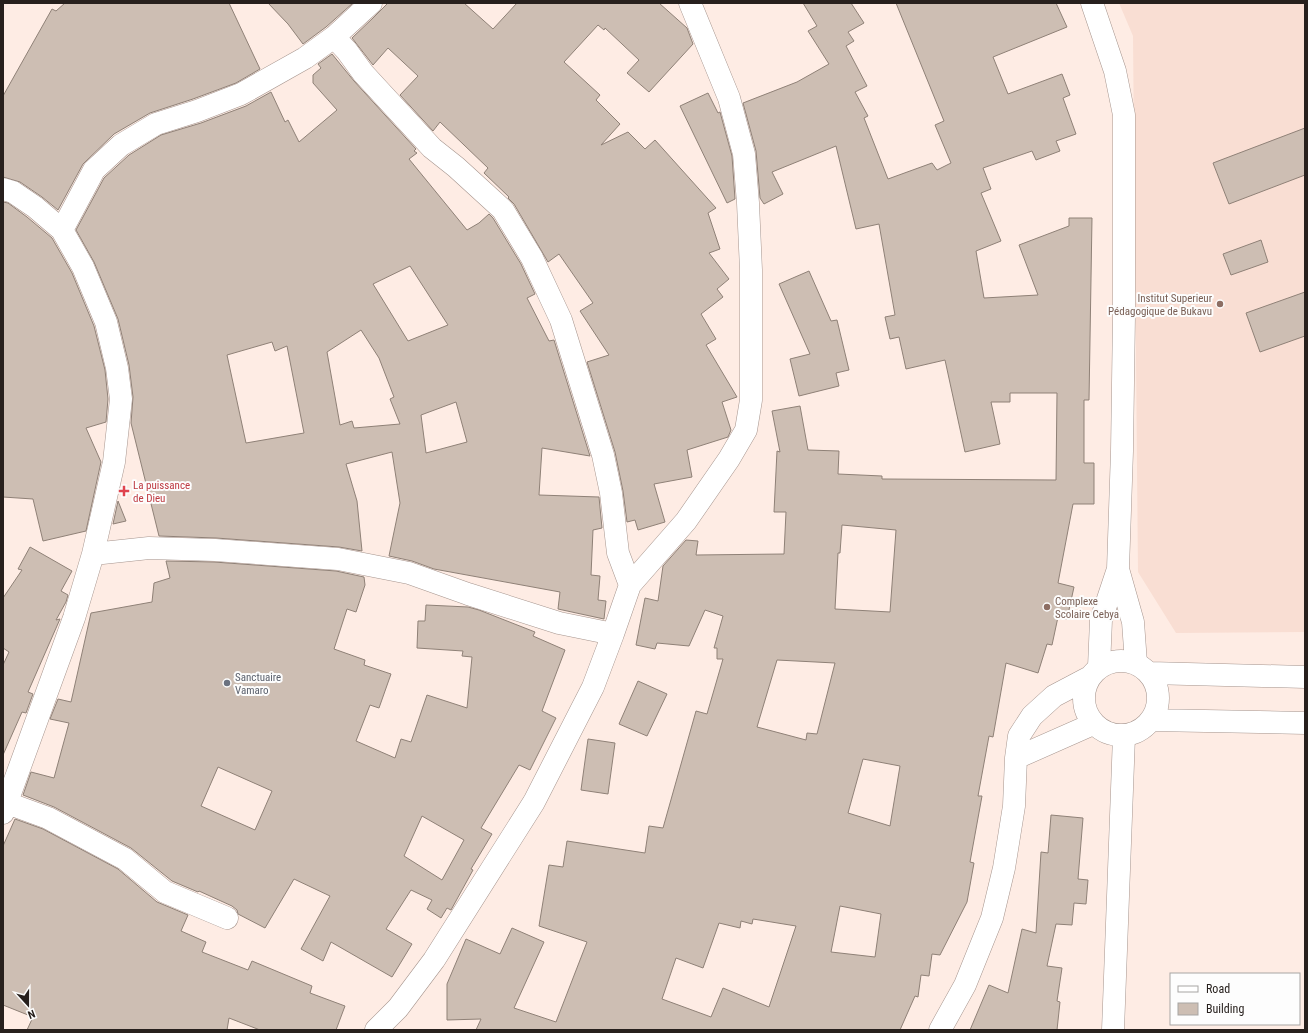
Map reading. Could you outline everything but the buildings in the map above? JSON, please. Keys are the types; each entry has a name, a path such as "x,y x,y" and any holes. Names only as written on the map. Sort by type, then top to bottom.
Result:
{"street":[{"path":"62,230 94,170 121,145 156,124 197,111 241,94 305,58 334,37 371,3"},
{"path":"376,1030 398,1008 434,960 534,802 593,687 630,585 686,521 729,459 746,430 751,400 751,270 744,154 729,98 690,3"},
{"path":"1092,3 1115,71 1124,115 1124,323 1118,569 1101,620 1095,672 1084,692 1085,709 1093,724 1107,733 1124,736 1140,731 1152,720 1159,704 1158,688 1143,668 1133,622 1118,569"},
{"path":"334,37 347,51 363,73 432,148 456,167 503,210 532,258 561,320 603,455 611,493 618,553 630,585"},
{"path":"3,189 13,192 35,207 62,230 83,267 106,322 117,368 121,399 114,462 93,554 74,618 5,808 48,818 125,859 165,892 227,918"},
{"path":"93,554 149,548 215,550 338,559 408,572 468,594 559,622 613,634"},
{"path":"940,1030 965,985 992,918 1004,868 1014,806 1016,758 1019,736 1032,716 1054,696 1119,660 1143,668 1305,677"},
{"path":"1152,720 1305,723"},
{"path":"1016,758 1093,724"},
{"path":"1113,1030 1124,736"}],"shaded area":[{"name":"Institut Superieur Pédagogique de Bukavu","path":"1119,3 1305,3 1305,632 1176,633 1138,572 1133,36"}],"place":[{"name":"Institut Superieur Pédagogique de Bukavu","path":"1220,304"},
{"name":"La puissance de Dieu","path":"124,491"},
{"name":"Complexe Scolaire Cebya","path":"1047,607"},
{"name":"Sanctuaire Vamaro","path":"227,683"}]}
